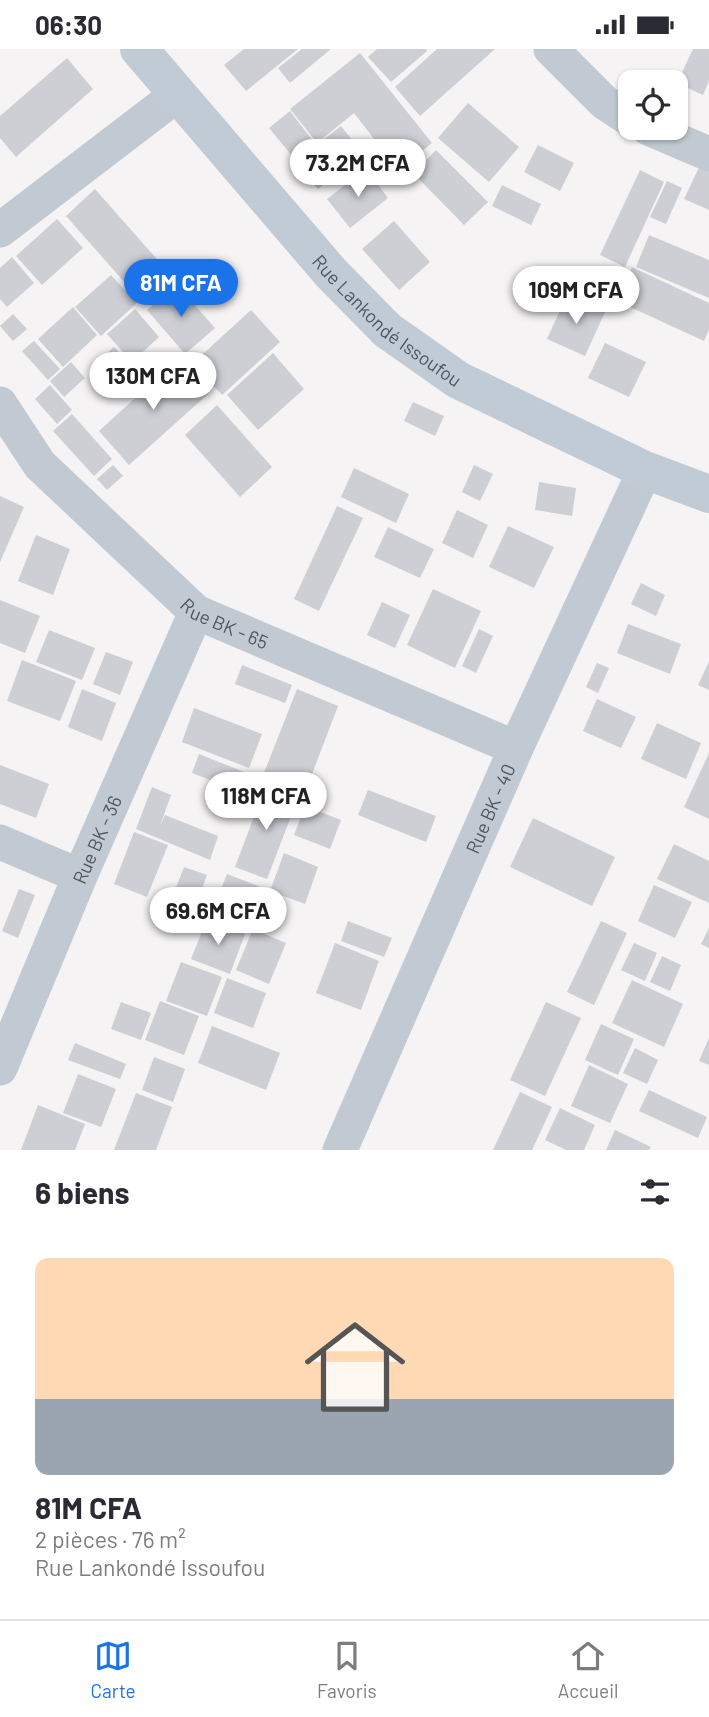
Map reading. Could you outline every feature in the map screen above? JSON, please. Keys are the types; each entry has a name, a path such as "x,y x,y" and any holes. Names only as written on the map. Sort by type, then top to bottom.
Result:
{"street":[{"name":"Rue Lankondé Issoufou","path":"139,49 331,273 387,330 458,380 645,470 709,494"},
{"path":"551,49 604,102 618,111"},
{"path":"0,230 178,94"},
{"path":"676,140 709,154"},
{"name":"Rue BK - 65","path":"0,404 40,465 196,612 516,748"},
{"path":"0,451 40,465"},
{"name":"Rue BK - 40","path":"340,1150 516,748 645,470"},
{"name":"Rue BK - 36","path":"0,1069 80,876 196,612"},
{"path":"0,842 80,876"}],"building":[{"path":"244,49 298,49 246,91 224,65"},
{"path":"302,49 331,49 290,83 278,68"},
{"path":"377,49 427,51 391,82 368,57"},
{"path":"437,49 495,49 420,116 395,87"},
{"path":"693,49 709,49 709,81 703,95 688,88 688,70 683,70"},
{"path":"360,53 432,143 398,170 354,113 317,143 290,109"},
{"path":"67,58 93,89 16,157 0,138 0,116"},
{"path":"468,103 519,147 489,182 438,138"},
{"path":"290,111 313,141 293,157 269,128"},
{"path":"341,126 362,153 334,175 313,148"},
{"path":"538,145 574,163 560,191 524,172"},
{"path":"436,150 488,202 464,225 413,173"},
{"path":"702,161 709,164 709,210 684,199"},
{"path":"322,169 330,180 318,189 309,179"},
{"path":"366,169 388,198 350,228 327,199"},
{"path":"640,170 664,182 625,267 600,255"},
{"path":"667,181 682,188 666,224 650,217"},
{"path":"502,185 541,204 531,225 492,206"},
{"path":"95,189 170,274 141,301 66,216"},
{"path":"57,219 83,248 42,285 16,256"},
{"path":"394,221 430,262 399,290 362,249"},
{"path":"649,235 709,260 709,298 636,267"},
{"path":"12,257 34,283 7,307 0,299 0,268"},
{"path":"632,267 709,303 709,330 704,341 617,301"},
{"path":"111,275 137,303 101,336 75,307"},
{"path":"176,284 215,328 185,354 147,310"},
{"path":"567,295 605,312 585,356 547,339"},
{"path":"73,307 97,335 63,367 38,339"},
{"path":"135,309 159,337 132,362 107,334"},
{"path":"251,310 280,342 222,395 193,363"},
{"path":"13,314 27,329 13,341 0,326"},
{"path":"34,341 60,369 48,380 22,351"},
{"path":"605,343 646,362 629,397 588,378"},
{"path":"114,347 134,368 122,379 103,357"},
{"path":"273,353 304,389 258,430 227,395"},
{"path":"177,360 208,394 129,465 99,431"},
{"path":"71,362 85,378 64,397 50,381"},
{"path":"50,385 72,410 57,424 35,399"},
{"path":"413,402 444,416 435,436 404,421"},
{"path":"217,405 272,467 240,497 185,435"},
{"path":"72,414 112,459 94,476 53,431"},
{"path":"113,465 123,476 107,490 97,479"},
{"path":"474,465 493,474 480,501 462,492"},
{"path":"354,468 409,494 396,523 341,497"},
{"path":"539,482 576,488 572,516 535,510"},
{"path":"0,496 24,507 0,562"},
{"path":"337,506 363,518 319,611 294,599"},
{"path":"457,510 488,525 473,558 442,543"},
{"path":"508,526 554,547 534,588 489,567"},
{"path":"388,527 434,549 420,578 374,557"},
{"path":"36,535 70,549 53,595 18,581"},
{"path":"641,583 665,595 656,616 631,604"},
{"path":"433,589 481,611 455,668 407,645"},
{"path":"0,600 40,616 25,653 0,643"},
{"path":"382,602 410,615 395,648 367,635"},
{"path":"628,624 681,644 670,674 617,653"},
{"path":"479,629 493,636 476,673 462,666"},
{"path":"49,630 95,648 82,680 36,662"},
{"path":"106,652 133,662 120,695 93,684"},
{"path":"22,660 76,681 60,721 7,701"},
{"path":"709,661 709,690 698,685"},
{"path":"597,663 609,668 598,693 586,687"},
{"path":"242,665 292,685 285,703 235,684"},
{"path":"82,689 116,703 102,741 68,727"},
{"path":"297,689 338,706 304,795 262,778"},
{"path":"597,699 636,717 621,748 583,731"},
{"path":"194,708 262,734 249,768 182,742"},
{"path":"657,723 701,743 686,779 641,759"},
{"path":"709,753 709,819 684,807"},
{"path":"199,754 254,776 247,794 192,773"},
{"path":"0,765 49,784 36,818 0,804"},
{"path":"266,785 298,798 267,879 235,867"},
{"path":"152,787 171,795 160,826 165,815 218,836 210,860 136,829"},
{"path":"368,790 436,816 426,842 358,815"},
{"path":"305,806 341,820 330,849 294,835"},
{"path":"533,818 615,857 592,906 510,867"},
{"path":"134,832 168,845 147,897 114,884"},
{"path":"674,844 709,861 709,903 657,879"},
{"path":"284,853 318,867 305,904 270,891"},
{"path":"184,867 207,875 192,915 169,906"},
{"path":"227,874 266,889 250,933 210,917"},
{"path":"654,885 692,902 675,938 638,921"},
{"path":"19,889 35,895 18,938 2,931"},
{"path":"207,919 245,934 230,974 191,959"},
{"path":"348,921 392,938 384,957 341,941"},
{"path":"601,921 627,933 594,1005 567,992"},
{"path":"709,928 709,948 701,944"},
{"path":"253,929 286,943 269,984 236,970"},
{"path":"335,943 379,961 361,1010 316,993"},
{"path":"634,943 657,953 645,981 621,970"},
{"path":"662,956 681,965 670,991 650,982"},
{"path":"181,962 222,977 207,1016 166,1001"},
{"path":"227,978 266,993 253,1028 214,1013"},
{"path":"632,980 683,1004 664,1047 612,1023"},
{"path":"160,1001 199,1016 184,1055 145,1040"},
{"path":"121,1002 151,1013 141,1040 111,1029"},
{"path":"546,1002 581,1018 545,1096 510,1080"},
{"path":"601,1024 634,1039 618,1075 585,1060"},
{"path":"212,1026 280,1053 266,1090 198,1063"},
{"path":"709,1038 709,1065 699,1061"},
{"path":"75,1043 126,1064 120,1079 68,1060"},
{"path":"635,1048 658,1060 647,1084 623,1073"},
{"path":"154,1057 185,1069 173,1102 142,1090"},
{"path":"589,1065 628,1084 610,1123 571,1106"},
{"path":"78,1074 116,1089 101,1127 63,1113"},
{"path":"649,1090 707,1117 698,1138 639,1111"},
{"path":"520,1092 552,1107 532,1150 493,1150"},
{"path":"136,1093 172,1107 156,1150 114,1150"},
{"path":"38,1105 85,1124 75,1150 21,1150"},
{"path":"560,1108 595,1125 584,1150 566,1150 545,1140"},
{"path":"615,1130 651,1147 649,1150 606,1150"}]}
